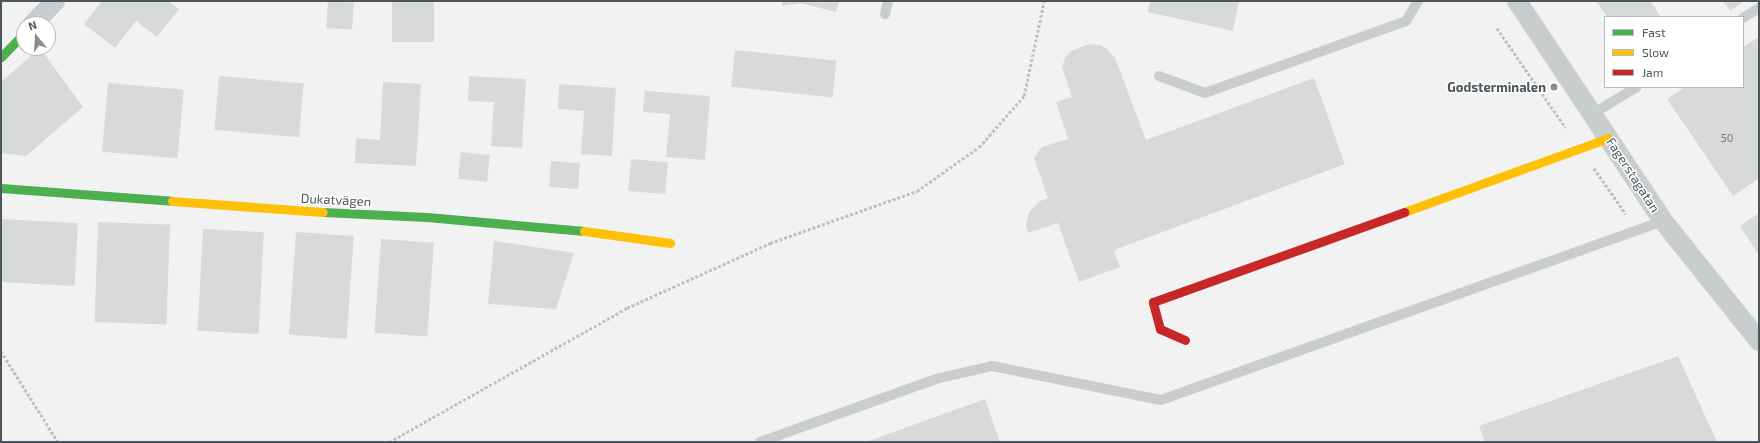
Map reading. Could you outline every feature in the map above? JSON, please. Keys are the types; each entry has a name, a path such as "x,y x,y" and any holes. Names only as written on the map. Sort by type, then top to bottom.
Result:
{"street":[{"path":"41,16 55,1"},
{"name":"Fagerstagatan","path":"1518,1 1663,221 1759,341"},
{"path":"1,57 16,41"},
{"path":"1185,340 1160,329 1153,302 1608,138"},
{"name":"Dukatvägen","path":"1,188 312,212 427,217 606,233 670,243"}],"lane":[{"path":"885,14 888,1"},
{"path":"1159,76 1205,93 1406,20 1418,1"},
{"path":"1744,17 1759,8"},
{"path":"1592,114 1635,88"},
{"path":"760,442 936,379 992,366 1161,400 1663,221"}],"path":[{"path":"389,442 627,308 770,244 916,191 980,147 1024,96 1044,1"},
{"path":"1497,28 1627,214 1619,217"},
{"path":"1,351 58,442"}],"building":[{"path":"102,1 168,1 179,9 157,37 136,21 115,48 84,24"},
{"path":"328,1 354,3 352,30 326,28"},
{"path":"392,1 434,1 434,42 392,42"},
{"path":"782,1 839,1 836,12 800,3 782,6"},
{"path":"1150,1 1239,1 1233,31 1148,12"},
{"path":"1596,1 1650,1 1660,16 1606,16"},
{"path":"1723,1 1744,1 1730,11"},
{"path":"1759,37 1759,178 1733,196 1667,99 1684,88 1744,88 1744,46"},
{"path":"1090,44 1100,45 1108,50 1115,58 1146,140 1314,78 1345,164 1117,249 1114,252 1120,267 1079,282 1058,223 1028,233 1026,225 1029,212 1040,201 1048,198 1034,158 1042,147 1068,139 1056,102 1072,97 1062,67 1065,58 1071,51"},
{"path":"735,50 836,61 833,97 731,87"},
{"path":"31,56 46,56 83,107 26,156 1,153 1,82"},
{"path":"219,76 304,83 299,137 214,130"},
{"path":"469,76 526,79 522,148 491,146 494,102 468,101"},
{"path":"383,82 421,84 416,166 355,163 356,138 380,140"},
{"path":"108,83 184,90 178,158 102,152"},
{"path":"559,84 616,88 612,156 581,154 584,111 558,109"},
{"path":"645,91 710,96 705,160 666,157 670,114 643,112"},
{"path":"461,152 490,155 487,182 458,179"},
{"path":"631,159 668,162 665,194 628,191"},
{"path":"551,161 580,163 578,189 549,187"},
{"path":"1759,213 1759,255 1740,226"},
{"path":"1,219 78,223 75,286 1,282"},
{"path":"98,222 170,225 166,324 95,322"},
{"path":"203,229 264,232 259,334 198,331"},
{"path":"296,232 354,236 347,339 289,335"},
{"path":"381,239 434,243 427,336 374,333"},
{"path":"494,241 574,253 556,309 488,304"},
{"path":"1678,356 1717,442 1485,442 1479,426"},
{"path":"985,399 1000,442 866,442"}],"traffic: fast":[{"path":"1,57 16,41"},
{"path":"1,188 172,201"},
{"path":"323,212 427,217 584,231"}],"traffic: slow":[{"path":"1404,212 1608,138"},
{"path":"172,201 323,212"},
{"path":"584,231 670,243"}],"traffic: jam":[{"path":"1185,340 1160,329 1153,302 1404,212"}],"place":[{"name":"Godsterminalen","path":"1554,87"}]}
